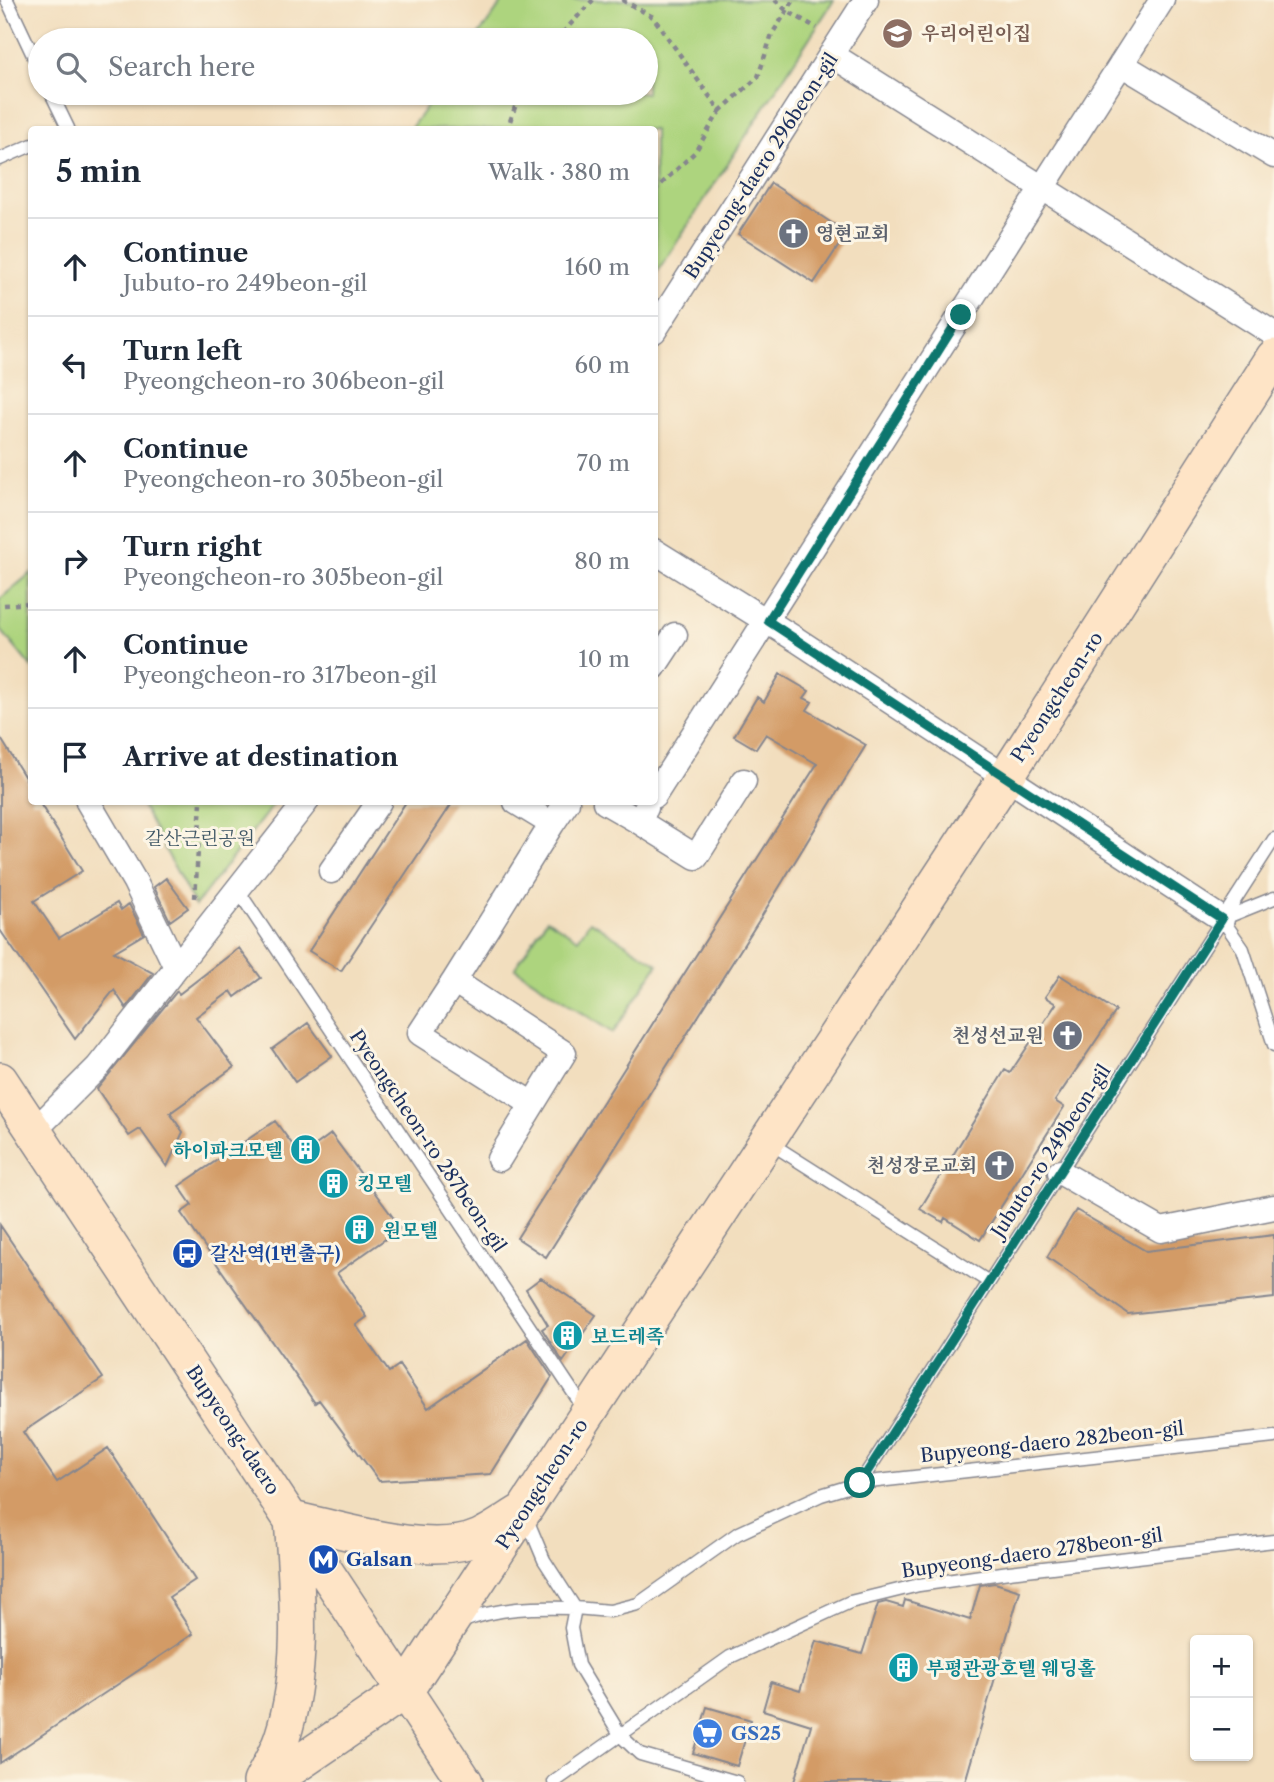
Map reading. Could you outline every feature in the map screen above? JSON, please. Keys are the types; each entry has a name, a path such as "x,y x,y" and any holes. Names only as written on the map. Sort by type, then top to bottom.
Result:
{"main road":[{"name":"Pyeongcheon-ro","path":"271,1782 406,1690 1006,777 1274,357"},
{"name":"Bupyeong-daero","path":"0,1080 465,1782"},
{"path":"261,1782 281,1740 289,1711 298,1614 292,1519 397,1541 449,1545 480,1538 524,1511"}],"street":[{"name":"Bupyeong-daero 296beon-gil","path":"658,325 866,0"},
{"path":"658,790 1162,0"},
{"path":"832,55 1274,334"},
{"path":"1121,64 1274,156"},
{"path":"658,553 768,621 1222,919"},
{"path":"658,661 675,635"},
{"path":"618,805 644,811 696,857 744,781"},
{"path":"90,805 135,882 176,967"},
{"path":"34,1131 98,1067 304,805"},
{"path":"331,871 377,805"},
{"path":"521,805 552,824"},
{"path":"532,1104 421,1033 565,805"},
{"path":"454,981 564,1053 499,1159"},
{"path":"1060,1171 1161,1230 1274,1207"}],"lane":[{"path":"7,0 28,45"},
{"path":"57,105 67,126"},
{"path":"0,159 28,147"},
{"name":"Jubuto-ro 249beon-gil","path":"860,1483 1274,839"},
{"name":"Pyeongcheon-ro 287beon-gil","path":"237,889 588,1414"},
{"path":"1274,898 1222,919 1243,949 1274,1045"},
{"path":"767,1141 989,1282"},
{"name":"Bupyeong-daero 282beon-gil","path":"447,1628 485,1613 517,1607 610,1611 638,1604 737,1534 821,1495 860,1483 1274,1437"},
{"path":"524,1511 544,1560 575,1608 571,1628 578,1665 621,1736 640,1754 737,1782"},
{"name":"Bupyeong-daero 278beon-gil","path":"554,1782 730,1657 850,1602 919,1585 1009,1572 1274,1541"}],"path":[{"path":"567,28 593,0"},
{"path":"622,0 653,17 720,111"},
{"path":"775,0 787,11 817,28"},
{"path":"658,186 695,152 720,111 758,77 772,34 794,0"},
{"path":"510,126 516,105"},
{"path":"4,605 28,603"},
{"path":"195,906 201,805"}],"green space":[{"path":"504,0 834,0 658,271 658,126 412,126 428,105 658,105 658,28 484,28"},
{"path":"28,576 28,663 0,629 0,599"},
{"name":"갈산근린공원","path":"142,805 273,805 195,906"},
{"path":"547,919 578,939 590,921 658,964 613,1033 515,968"}],"building":[{"name":"영현교회","path":"771,183 847,233 814,283 738,234"},
{"path":"780,674 809,691 804,698 812,702 807,710 866,745 758,922 546,1257 517,1238 817,764 766,734 756,749 734,736 757,697 764,702"},
{"path":"0,737 28,782 28,805 41,805 82,871 34,901 59,938 117,903 121,910 129,904 144,934 114,952 153,973 126,1008 114,990 75,1039 0,930"},
{"path":"404,805 451,805 341,971 309,951"},
{"path":"166,878 188,908 170,921 154,887"},
{"path":"239,948 261,978 235,997 231,991 196,1017 234,1067 170,1113 183,1132 167,1167 140,1129 129,1136 97,1089 177,991 179,994"},
{"path":"1060,975 1116,1011 1055,1101 1064,1107 980,1240 945,1218 943,1222 920,1209 1005,1070 1010,1073 1056,1004 1045,997"},
{"path":"308,1023 332,1056 295,1082 272,1049"},
{"path":"275,1121 301,1156 331,1134 401,1228 337,1273 367,1317 356,1325 389,1372 399,1365 428,1408 527,1339 552,1377 491,1474 379,1481 319,1400 315,1403 181,1213 192,1205 179,1186"},
{"path":"1076,1210 1146,1251 1274,1235 1274,1298 1128,1314 1047,1257"},
{"path":"0,1225 103,1378 23,1432 57,1482 108,1448 195,1580 169,1597 193,1634 0,1763"},
{"name":"보드레족","path":"541,1278 596,1315 563,1362 542,1329 548,1325 526,1289"},
{"name":"부평관광호텔 웨딩홀","path":"995,1583 1020,1591 965,1782 794,1782 811,1725 763,1710 771,1682 800,1691 816,1641 862,1654 878,1604 886,1602 903,1607 905,1600 970,1620 980,1585"},
{"path":"707,1707 751,1720 737,1766 693,1753"}],"place":[{"name":"우리어린이집","path":"898,33"},
{"name":"영현교회","path":"793,233"},
{"name":"천성선교원","path":"1067,1035"},
{"name":"하이파크모텔","path":"306,1150"},
{"name":"천성장로교회","path":"1000,1165"},
{"name":"킹모텔","path":"334,1183"},
{"name":"원모텔","path":"360,1230"},
{"name":"갈산역(1번출구)","path":"187,1253"},
{"name":"보드레족","path":"568,1336"},
{"name":"Galsan","path":"323,1559"},
{"name":"부평관광호텔 웨딩홀","path":"903,1668"},
{"name":"GS25","path":"708,1733"}],"route":[{"path":"860,1483 1222,919 768,621 961,315"}]}
